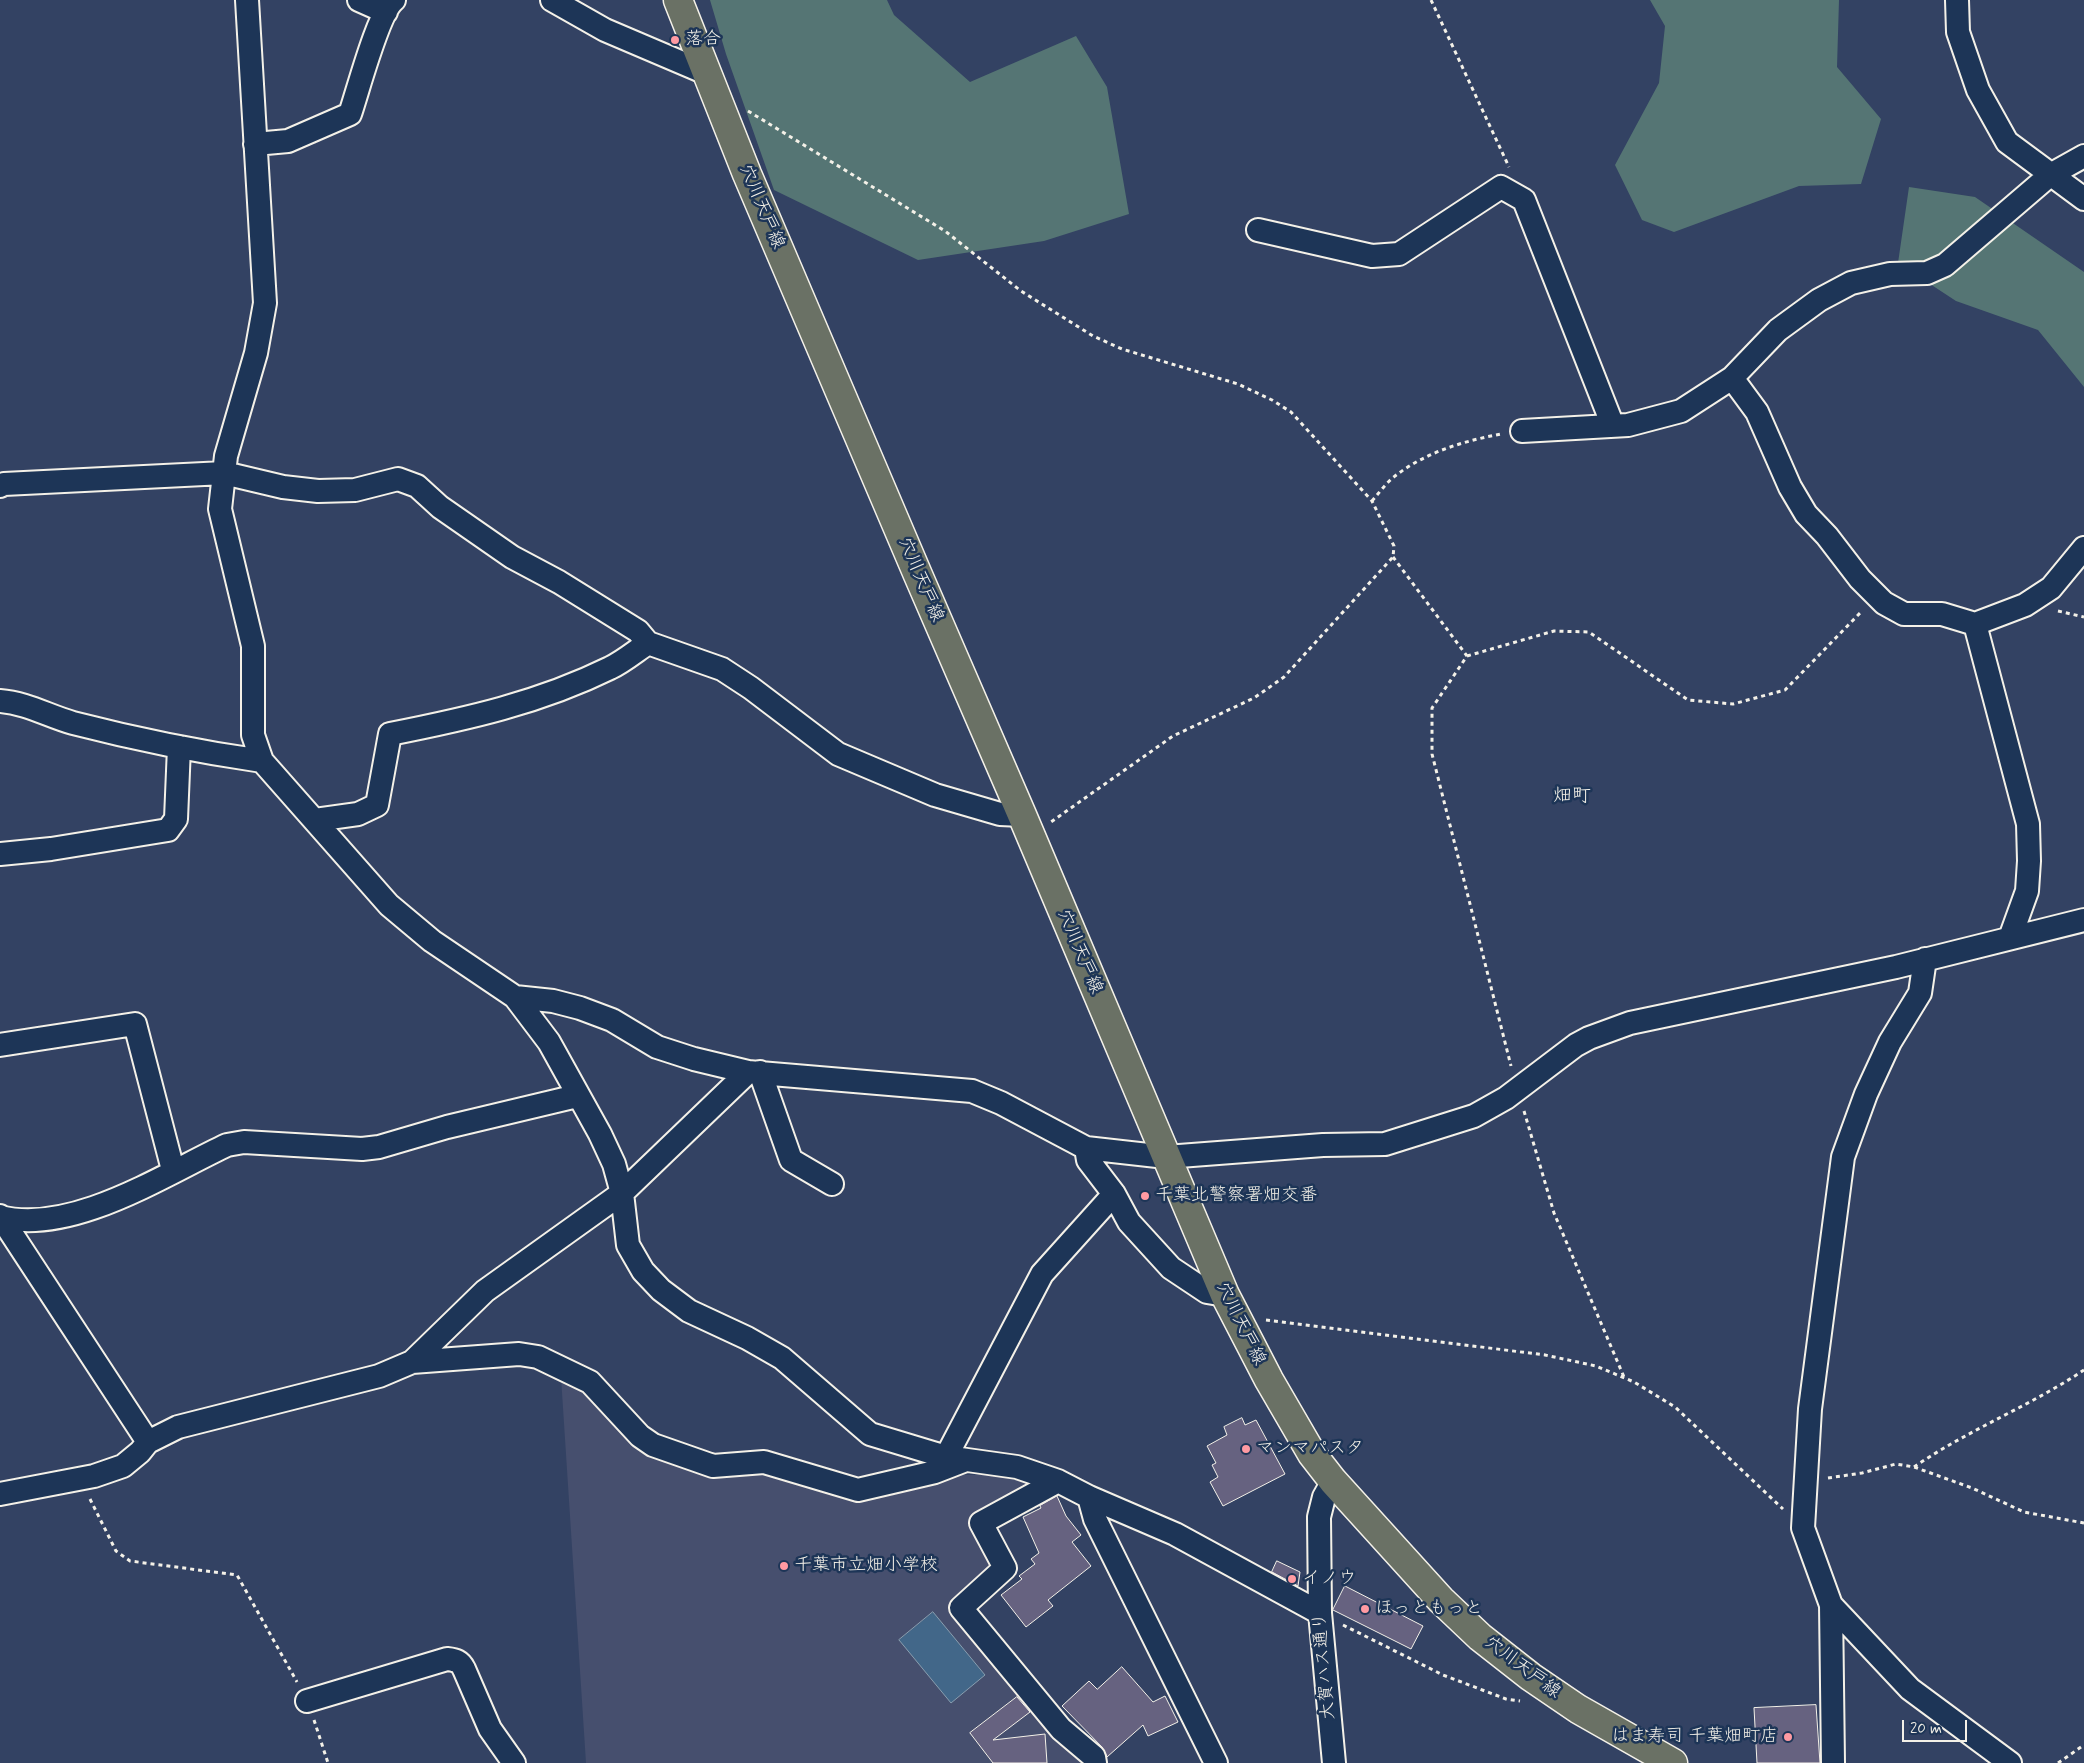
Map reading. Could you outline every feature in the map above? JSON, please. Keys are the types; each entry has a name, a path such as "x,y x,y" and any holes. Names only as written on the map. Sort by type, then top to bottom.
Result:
{"main road":[{"name":"穴川天戸線","path":"678,0 710,83 918,576 1230,1306 1302,1438 1333,1481 1441,1600 1480,1637 1560,1697 1618,1733 1673,1763"}],"street":[{"path":"247,0 265,303 256,353 226,456 220,509 253,646 253,735 262,760 389,905 432,941 515,997 549,1042 600,1134 614,1164 622,1193 628,1245 643,1271 661,1290 689,1311 747,1338 782,1358 870,1434 956,1459 1017,1467 1058,1481 1175,1534 1320,1613"},
{"path":"255,144 288,142 350,114 390,6 358,0"},
{"path":"552,0 605,30 710,83"},
{"path":"1957,0 1958,32 1978,90 2007,142 2084,199"},
{"path":"1522,431 1628,425 1681,410 1732,378 1778,330 1818,300 1851,283 1890,274 1927,273 1945,265 1972,244 2050,175 2084,156"},
{"path":"1258,230 1372,256 1399,254 1501,187 1524,200 1613,426"},
{"path":"1732,378 1757,412 1790,486 1806,514 1827,536 1860,579 1884,603 1904,614 1942,614 1975,624 2025,605 2051,588 2084,548"},
{"path":"0,486 4,484 224,473 283,487 318,490 355,490 398,479 417,486 440,507 512,557 559,582 638,631 648,643 722,669 751,688 838,754 935,795 1000,814 1026,826"},
{"path":"1975,624 2028,824 2029,861 2026,891 2010,938"},
{"path":"314,820 358,814 378,805 390,734 474,717 544,696 611,668 648,643"},
{"path":"0,701 18,702 71,723 178,747 262,760"},
{"path":"0,854 61,848 168,830 176,819 178,747"},
{"path":"515,997 553,1001 580,1008 612,1020 657,1047 694,1059 754,1072 972,1092 1001,1103 1086,1148 1166,1157 1322,1145 1385,1144 1474,1116 1517,1089 1576,1045 1588,1038 1630,1022 1807,987 2084,920"},
{"path":"1833,1763 1831,1604 1803,1528 1810,1408 1843,1157 1866,1094 1890,1042 1920,993 1925,959"},
{"path":"0,1045 135,1024 173,1170"},
{"path":"754,1072 790,1160 832,1184"},
{"path":"412,1362 485,1291 622,1193 754,1072"},
{"path":"0,1217 20,1222 60,1216 106,1204 227,1145 244,1142 362,1149 379,1147 447,1127 578,1096"},
{"path":"1086,1148 1088,1160 1114,1194 1129,1222 1171,1268 1230,1306"},
{"path":"0,1494 79,1479 123,1466 140,1452 148,1442 178,1427 379,1376 412,1362 519,1354 538,1357 590,1382 640,1436 653,1445 713,1466 764,1462 858,1490 935,1472 956,1459 1042,1274 1114,1194"},
{"path":"0,1217 148,1442"},
{"path":"1058,1481 981,1523 1005,1568 961,1608 1061,1729 1094,1757 1095,1763"},
{"name":"大賀ハス通り","path":"1333,1481 1324,1497 1319,1517 1320,1613 1334,1763"},
{"path":"1089,1496 1095,1519 1216,1763"},
{"path":"1831,1604 1910,1689 2010,1763"},
{"path":"308,1701 447,1660 456,1660 464,1669 490,1729 514,1763"}],"path":[{"path":"1431,0 1524,200"},
{"path":"710,83 750,112 945,231 1021,291 1094,336 1122,349 1238,384 1292,412 1372,502 1394,546 1393,557 1284,677 1254,698 1173,736 1026,826"},
{"path":"1372,502 1393,477 1433,453 1466,441 1522,431"},
{"path":"1393,557 1467,656"},
{"path":"1624,1377 1554,1212 1517,1089 1432,754 1432,708 1467,656 1554,631 1589,632 1688,700 1733,704 1785,690 1878,596"},
{"path":"1230,1306 1250,1318 1545,1355 1596,1366 1624,1377 1675,1407 1803,1528"},
{"path":"1914,1467 1939,1450 2007,1416 2084,1370"},
{"path":"1805,1480 1862,1474 1896,1464 1914,1467 1972,1488 2024,1512 2084,1523"},
{"path":"79,1479 116,1551 130,1561 236,1575 308,1701 328,1763"},
{"path":"1320,1613 1443,1675 1506,1699 1536,1702 1560,1697"},
{"path":"2058,1763 2084,1745"}],"shaded area":[{"name":"千葉市立畑小学校","path":"561,1377 587,1388 652,1454 765,1468 860,1496 940,1475 1014,1475 1027,1479 1024,1493 973,1522 996,1561 954,1606 1089,1763 586,1763"},
{"path":"933,1612 985,1675 951,1703 899,1640"}],"green space":[{"path":"710,0 887,0 894,15 970,82 1076,36 1107,87 1129,214 1044,241 918,260 774,190 726,54"},
{"path":"1650,0 1839,0 1837,67 1881,119 1861,184 1799,186 1674,232 1642,220 1615,165 1659,83 1665,26"},
{"path":"1909,187 1975,197 2084,272 2084,387 2038,330 1956,301 1898,263"}],"building":[{"path":"1242,1418 1245,1425 1256,1420 1285,1474 1223,1506 1210,1482 1218,1477 1212,1465 1216,1463 1207,1446 1227,1435 1224,1427"},
{"path":"1057,1496 1066,1516 1081,1535 1072,1542 1091,1566 1048,1600 1053,1606 1026,1627 1001,1595 1022,1579 1019,1576 1035,1564 1031,1559 1039,1553 1023,1517 1041,1508 1040,1506"},
{"path":"1277,1561 1300,1572 1298,1586 1272,1572"},
{"path":"1345,1586 1423,1626 1411,1649 1333,1610"},
{"path":"1122,1667 1153,1702 1165,1696 1178,1722 1148,1736 1143,1725 1107,1757 1102,1747 1062,1706 1089,1681 1097,1689"},
{"path":"1017,1697 1030,1712 993,1740 1045,1734 1047,1763 993,1763 970,1733"},
{"path":"1816,1705 1820,1763 1757,1763 1754,1708"}],"place":[{"name":"落合","path":"675,40"},
{"name":"千葉北警察署畑交番","path":"1145,1196"},
{"name":"マンマパスタ","path":"1246,1449"},
{"name":"千葉市立畑小学校","path":"784,1566"},
{"name":"イノウ","path":"1292,1579"},
{"name":"ほっともっと","path":"1365,1609"},
{"name":"はま寿司 千葉畑町店","path":"1788,1737"}],"district":[{"name":"畑町","path":"1572,797"}]}
